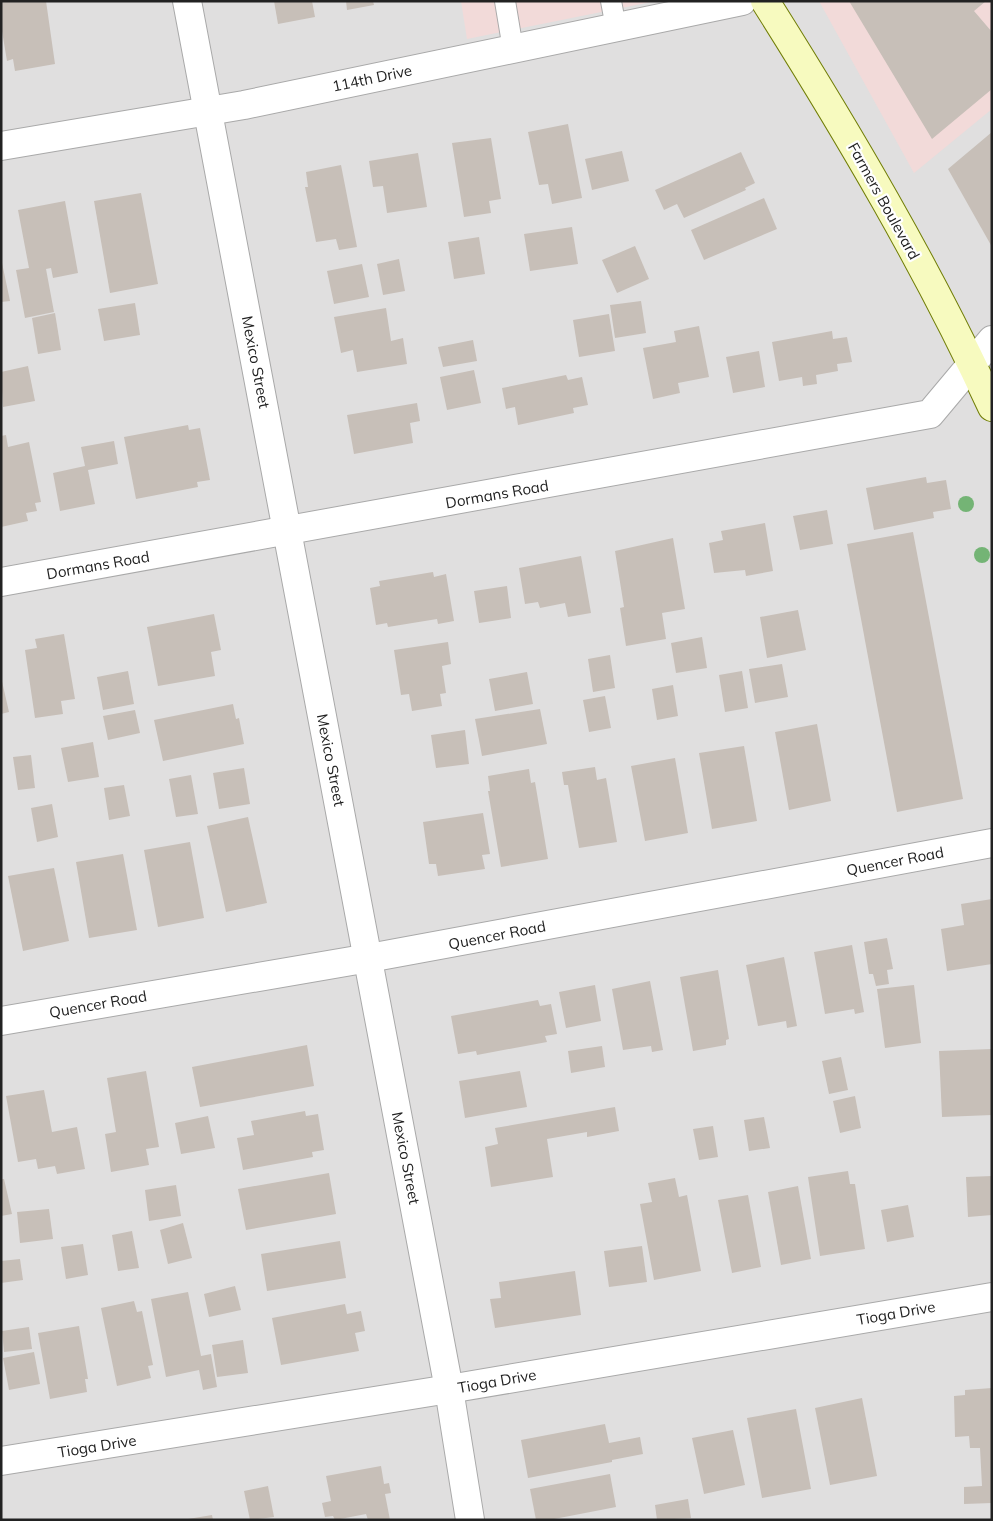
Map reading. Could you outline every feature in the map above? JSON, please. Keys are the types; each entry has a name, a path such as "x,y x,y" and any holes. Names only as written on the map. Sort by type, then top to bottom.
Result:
{"main road":[{"name":"Farmers Boulevard","path":"765,1 837,115 949,320 992,407"}],"street":[{"name":"Mexico Street","path":"187,1 369,958 449,1389 470,1520"},
{"name":"114th Drive","path":"1,146 209,111 742,1"},
{"name":"Dormans Road","path":"1,582 288,532 930,414 992,340"},
{"name":"Quencer Road","path":"1,1021 369,958 992,843"},
{"name":"Tioga Drive","path":"1,1461 449,1389 992,1297"}],"lane":[{"path":"505,1 513,49"},
{"path":"611,1 616,28"}],"shaded area":[{"path":"1,1 992,1 992,1520 1,1520"},
{"path":"461,1 656,1 467,39"},
{"path":"819,1 992,1 992,109 914,173"}],"building":[{"path":"1,1 46,1 55,64 15,71 13,59 7,61 1,25"},
{"path":"274,1 312,1 315,17 278,24"},
{"path":"346,1 373,1 374,5 347,10"},
{"path":"849,1 986,1 974,11 992,32 992,89 932,139"},
{"path":"568,124 582,198 552,204 548,184 539,185 528,132"},
{"path":"992,132 992,247 948,169"},
{"path":"491,138 501,199 489,201 491,213 464,217 452,143"},
{"path":"622,151 629,181 592,190 585,159"},
{"path":"741,152 755,183 745,188 746,190 684,218 677,204 664,210 655,190"},
{"path":"418,153 427,207 387,213 383,186 373,187 369,161"},
{"path":"341,165 357,247 339,250 336,239 316,242 305,187 308,187 306,172"},
{"path":"141,193 158,284 110,293 94,201"},
{"path":"764,198 777,229 704,260 691,230"},
{"path":"65,201 78,273 53,278 51,268 46,269 54,312 25,318 16,270 29,268 18,210"},
{"path":"572,227 578,264 530,271 524,234"},
{"path":"479,237 485,274 454,279 448,242"},
{"path":"635,246 649,279 617,293 602,260"},
{"path":"1,258 10,301 1,302"},
{"path":"399,259 405,291 383,295 377,264"},
{"path":"362,264 369,297 334,304 327,271"},
{"path":"641,301 646,333 615,338 610,305"},
{"path":"135,303 140,335 104,341 98,309"},
{"path":"386,308 391,341 403,338 407,364 357,372 353,350 341,353 334,317"},
{"path":"55,313 61,350 38,354 32,318"},
{"path":"609,314 615,351 579,357 573,320"},
{"path":"699,326 709,377 678,383 680,393 653,399 643,348 676,342 674,331"},
{"path":"832,331 833,339 847,337 852,362 837,364 838,371 816,375 817,384 803,386 802,377 779,381 772,342"},
{"path":"473,340 477,361 443,367 438,347"},
{"path":"759,351 765,387 733,393 726,357"},
{"path":"28,366 35,401 3,407 1,372"},
{"path":"474,370 481,403 447,410 440,377"},
{"path":"566,375 568,380 582,377 588,405 573,408 574,413 518,425 515,407 506,409 502,388"},
{"path":"417,403 420,421 410,423 413,443 354,454 347,415"},
{"path":"188,425 189,430 200,428 210,480 197,482 198,487 136,499 124,437"},
{"path":"6,435 8,447 29,442 41,502 35,503 37,511 26,513 28,521 1,527 1,436"},
{"path":"114,441 118,464 88,470 95,504 60,511 53,473 85,466 81,447"},
{"path":"926,477 927,483 946,480 951,509 933,512 934,518 874,530 866,488"},
{"path":"827,510 833,544 800,550 793,516"},
{"path":"765,523 773,571 746,576 745,570 714,573 709,543 723,540 721,531"},
{"path":"913,532 963,799 897,812 847,544"},
{"path":"673,538 685,609 662,613 666,639 626,646 620,608 624,607 615,551"},
{"path":"581,556 591,613 568,617 565,603 540,608 538,602 525,604 519,568"},
{"path":"433,572 434,577 446,574 454,621 438,624 437,619 388,627 387,623 376,625 370,588 380,586 379,581"},
{"path":"507,586 511,618 479,623 474,591"},
{"path":"798,610 806,650 767,658 760,617"},
{"path":"214,614 221,650 211,652 215,676 158,686 147,627"},
{"path":"64,634 75,699 61,701 63,714 35,718 25,650 37,648 35,639"},
{"path":"702,637 707,668 676,673 671,643"},
{"path":"448,642 451,664 442,666 446,693 440,694 442,706 412,711 409,694 401,695 394,650"},
{"path":"610,655 615,688 593,692 588,659"},
{"path":"782,664 788,697 755,703 749,669"},
{"path":"128,671 134,704 103,710 97,677"},
{"path":"742,671 748,708 725,712 719,675"},
{"path":"527,672 533,704 495,711 489,679"},
{"path":"1,677 9,712 1,714"},
{"path":"673,685 678,716 657,720 652,689"},
{"path":"605,696 611,728 589,732 583,700"},
{"path":"233,704 236,719 239,718 244,744 163,761 154,720"},
{"path":"540,709 547,744 482,756 475,719"},
{"path":"135,710 140,733 108,740 103,716"},
{"path":"817,724 831,801 789,810 775,732"},
{"path":"465,730 469,764 436,768 431,735"},
{"path":"93,742 99,777 68,782 61,748"},
{"path":"744,746 757,821 712,829 699,753"},
{"path":"31,755 35,788 18,790 13,757"},
{"path":"675,758 688,833 645,841 631,766"},
{"path":"595,767 597,780 606,778 617,842 579,848 568,785 564,785 562,772"},
{"path":"244,768 250,804 219,809 213,773"},
{"path":"529,769 531,783 535,782 548,859 501,867 488,791 490,791 488,776"},
{"path":"191,775 198,814 176,817 169,779"},
{"path":"124,785 130,816 109,820 104,788"},
{"path":"52,804 58,837 37,842 31,808"},
{"path":"483,813 490,854 482,855 485,869 438,876 436,864 429,864 423,822"},
{"path":"248,817 267,903 226,912 207,826"},
{"path":"190,842 204,918 158,927 144,850"},
{"path":"123,854 137,930 89,938 76,862"},
{"path":"54,868 69,941 23,951 8,876"},
{"path":"992,899 992,964 947,971 941,929 964,925 961,904"},
{"path":"887,938 893,969 887,970 889,984 876,986 873,974 869,974 864,942"},
{"path":"852,945 864,1012 855,1014 854,1009 825,1014 814,952"},
{"path":"784,957 797,1026 787,1028 786,1021 758,1026 746,965"},
{"path":"718,970 729,1039 726,1040 726,1045 693,1051 680,977"},
{"path":"650,981 663,1050 652,1052 651,1046 623,1050 612,989"},
{"path":"595,985 601,1021 566,1028 559,992"},
{"path":"914,985 921,1043 885,1048 877,989"},
{"path":"538,1000 540,1006 551,1004 557,1034 545,1036 547,1042 477,1055 476,1051 458,1054 451,1016"},
{"path":"307,1045 314,1086 200,1107 192,1067"},
{"path":"602,1046 605,1067 571,1073 568,1051"},
{"path":"992,1049 992,1115 942,1117 939,1051"},
{"path":"841,1057 848,1090 829,1094 822,1061"},
{"path":"146,1071 159,1147 146,1149 149,1165 111,1172 105,1134 116,1132 107,1078"},
{"path":"520,1071 527,1107 465,1118 459,1081"},
{"path":"44,1090 52,1132 77,1127 85,1169 57,1174 55,1166 38,1169 36,1159 18,1162 6,1096"},
{"path":"855,1096 861,1128 840,1133 833,1101"},
{"path":"615,1107 619,1131 587,1137 587,1132 547,1139 553,1177 491,1187 485,1147 498,1144 495,1128"},
{"path":"305,1111 306,1116 318,1114 324,1150 312,1152 313,1157 243,1170 237,1138 254,1135 251,1121"},
{"path":"208,1116 215,1148 181,1154 175,1123"},
{"path":"764,1117 770,1148 749,1151 744,1120"},
{"path":"713,1126 718,1157 699,1160 693,1129"},
{"path":"848,1171 850,1184 855,1184 865,1249 820,1256 808,1177"},
{"path":"329,1173 336,1214 246,1230 238,1189"},
{"path":"992,1176 992,1215 968,1217 966,1177"},
{"path":"675,1178 679,1197 687,1195 701,1271 654,1280 640,1204 652,1202 648,1183"},
{"path":"1,1179 4,1179 12,1214 1,1216"},
{"path":"176,1185 181,1216 149,1221 145,1190"},
{"path":"798,1186 811,1259 781,1265 768,1192"},
{"path":"748,1195 761,1267 732,1273 718,1200"},
{"path":"908,1205 914,1237 887,1242 881,1210"},
{"path":"49,1209 53,1239 20,1243 17,1212"},
{"path":"183,1223 192,1258 168,1264 160,1230"},
{"path":"132,1231 139,1268 118,1271 112,1235"},
{"path":"340,1241 346,1278 267,1291 261,1254"},
{"path":"83,1244 88,1275 66,1279 61,1247"},
{"path":"642,1246 647,1282 609,1287 604,1251"},
{"path":"20,1259 23,1280 1,1283 1,1261"},
{"path":"575,1271 581,1315 495,1328 490,1299 501,1298 499,1282"},
{"path":"235,1286 241,1310 209,1317 204,1294"},
{"path":"188,1292 201,1356 211,1354 217,1387 203,1390 199,1370 166,1377 151,1299"},
{"path":"134,1301 137,1312 142,1311 153,1365 148,1366 151,1378 117,1386 101,1308"},
{"path":"345,1304 347,1314 361,1311 365,1331 355,1333 359,1351 281,1365 272,1318"},
{"path":"79,1326 88,1379 85,1379 87,1392 50,1399 38,1333"},
{"path":"29,1327 32,1349 4,1352 2,1331"},
{"path":"243,1340 248,1373 217,1377 212,1345"},
{"path":"34,1352 40,1384 9,1390 3,1358"},
{"path":"992,1388 992,1503 964,1504 964,1487 982,1486 980,1448 970,1448 969,1436 955,1437 954,1396 965,1395 965,1390"},
{"path":"862,1398 877,1476 830,1485 815,1408"},
{"path":"796,1409 811,1489 762,1498 747,1418"},
{"path":"605,1424 609,1443 640,1437 643,1454 528,1478 521,1440"},
{"path":"733,1430 745,1485 704,1494 692,1438"},
{"path":"381,1466 384,1484 389,1483 391,1493 385,1494 390,1520 368,1520 366,1514 335,1520 333,1516 325,1517 322,1503 331,1501 326,1476"},
{"path":"610,1474 616,1507 549,1520 536,1520 530,1489"},
{"path":"268,1486 274,1517 250,1520 244,1491"},
{"path":"688,1499 691,1518 657,1520 655,1505"},
{"path":"212,1515 213,1520 188,1520 188,1519"}]}
